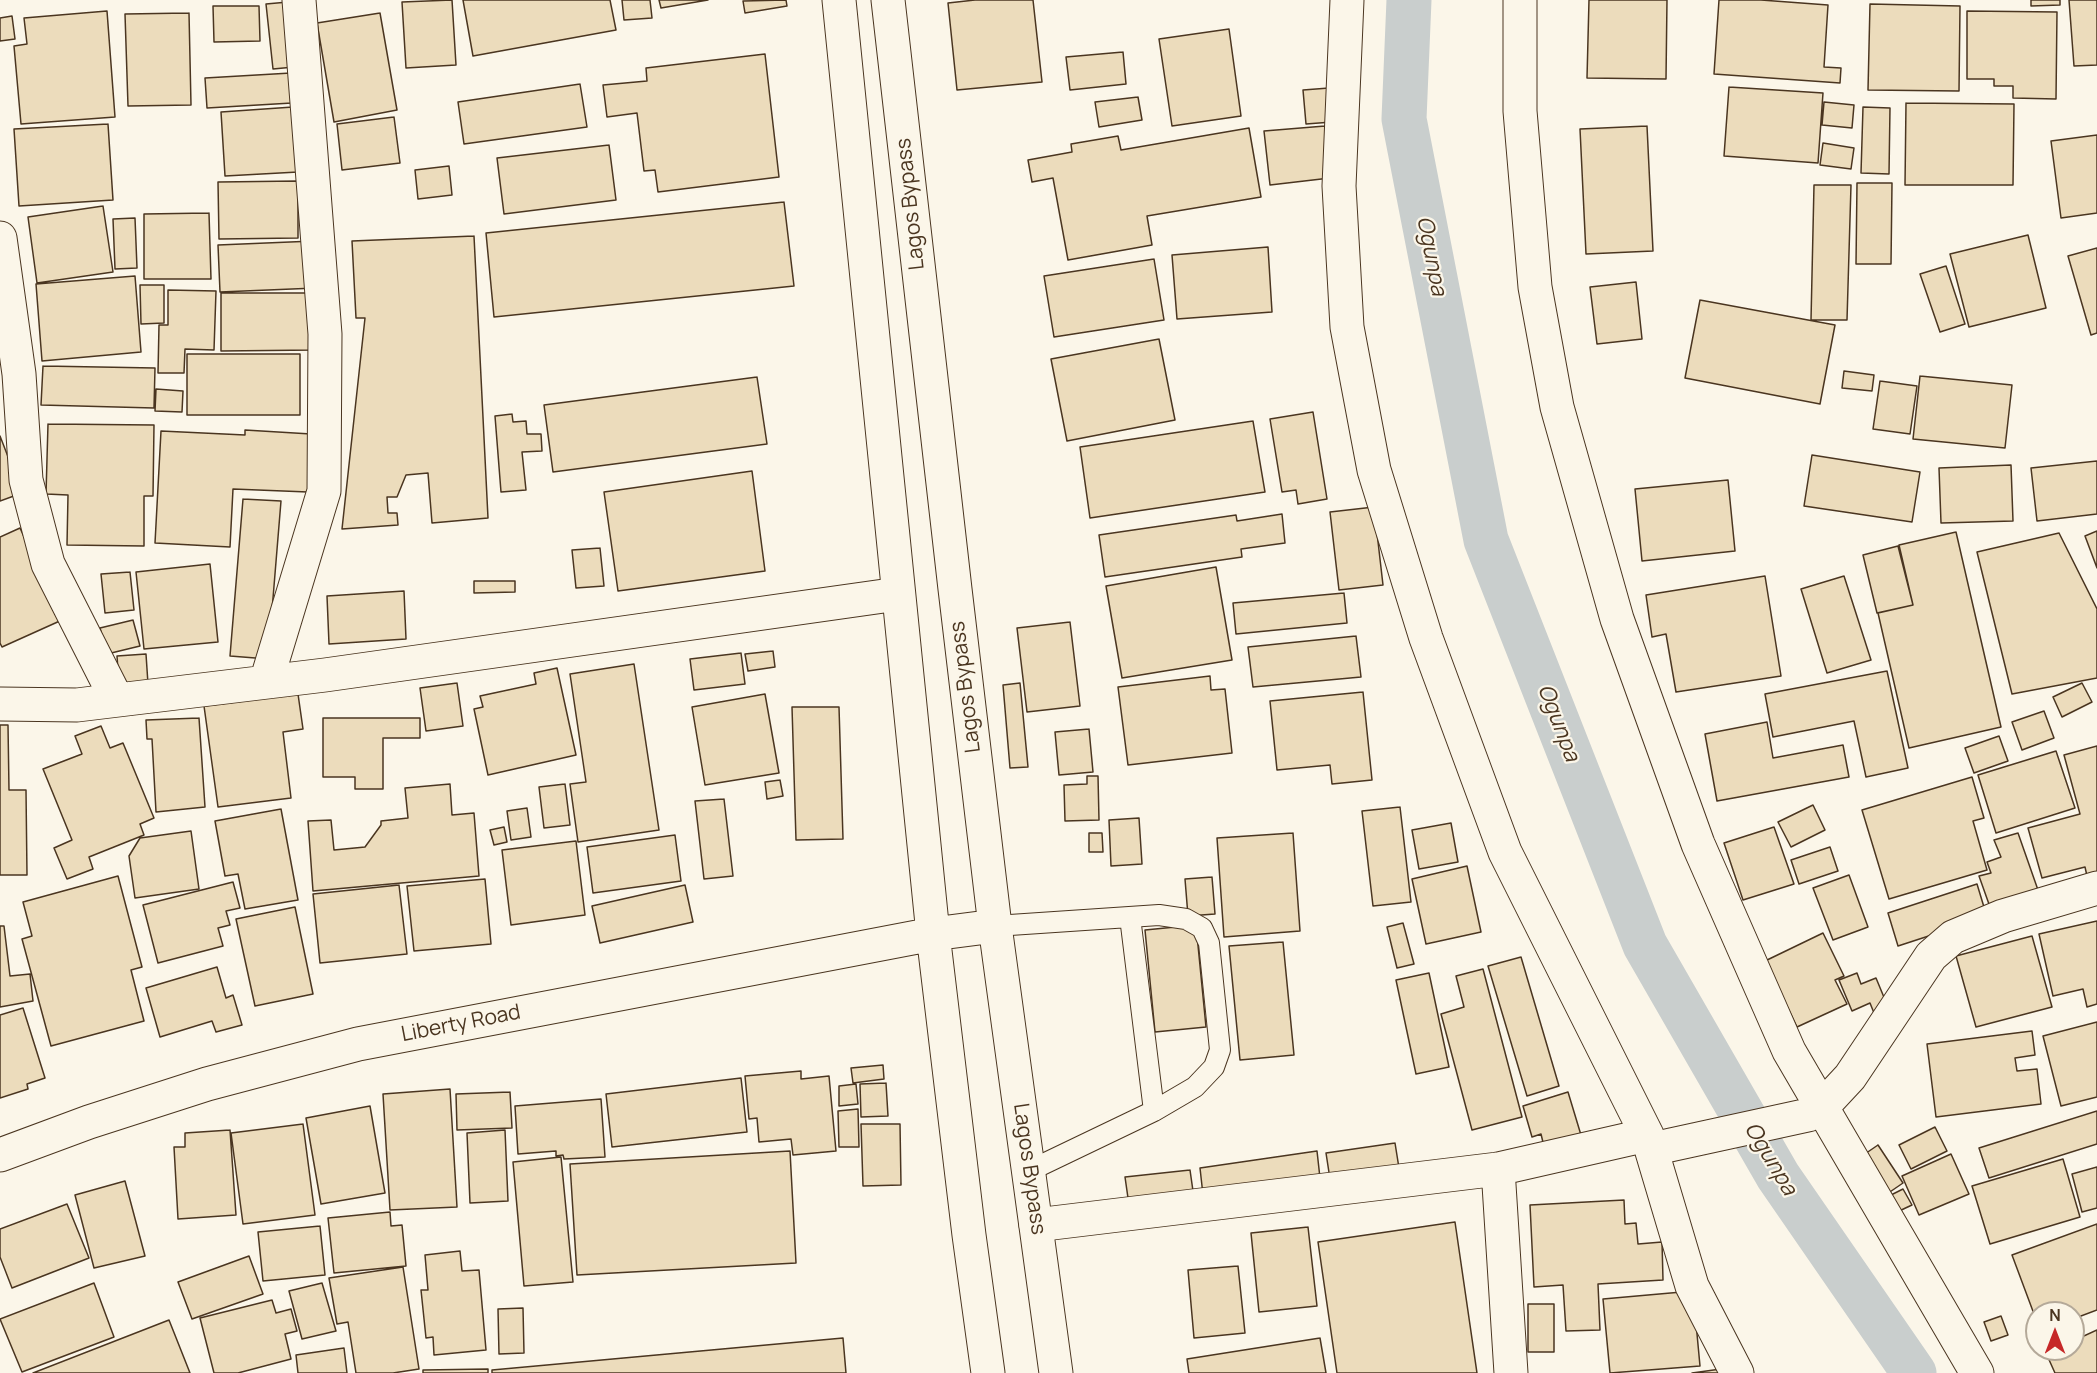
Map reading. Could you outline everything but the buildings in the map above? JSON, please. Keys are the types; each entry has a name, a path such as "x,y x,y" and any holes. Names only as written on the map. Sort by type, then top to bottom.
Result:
{"street":[{"path":"266,682 324,491 325,334 299,0"},
{"path":"839,0 933,934 988,1373"},
{"name":"Lagos Bypass","path":"888,0 995,926 1056,1373"},
{"path":"1347,0 1340,186 1347,316 1374,470 1426,638 1505,852 1650,1142 1692,1286 1737,1373"},
{"path":"1520,0 1520,111 1535,287 1557,407 1617,619 1698,844 1815,1111 1977,1373"},
{"path":"0,238 20,374 26,480 48,564 117,700"},
{"path":"0,704 77,705 266,682 898,594"},
{"path":"1036,1224 1498,1169 1815,1111 1850,1077 1902,996 1931,956 1953,937 2003,916 2097,888"},
{"name":"Liberty Road","path":"0,1155 89,1122 196,1088 358,1044 933,934 995,926"},
{"path":"1498,1169 1511,1373"}],"lane":[{"path":"995,926 1159,915 1186,919 1202,928 1209,943 1220,1050 1214,1067 1195,1087 1154,1111 1029,1172"},
{"path":"1130,917 1154,1111"}],"waterway":[{"name":"Ogunpa","path":"1409,0 1404,119 1486,540 1645,945 1778,1176 1914,1373"}]}
